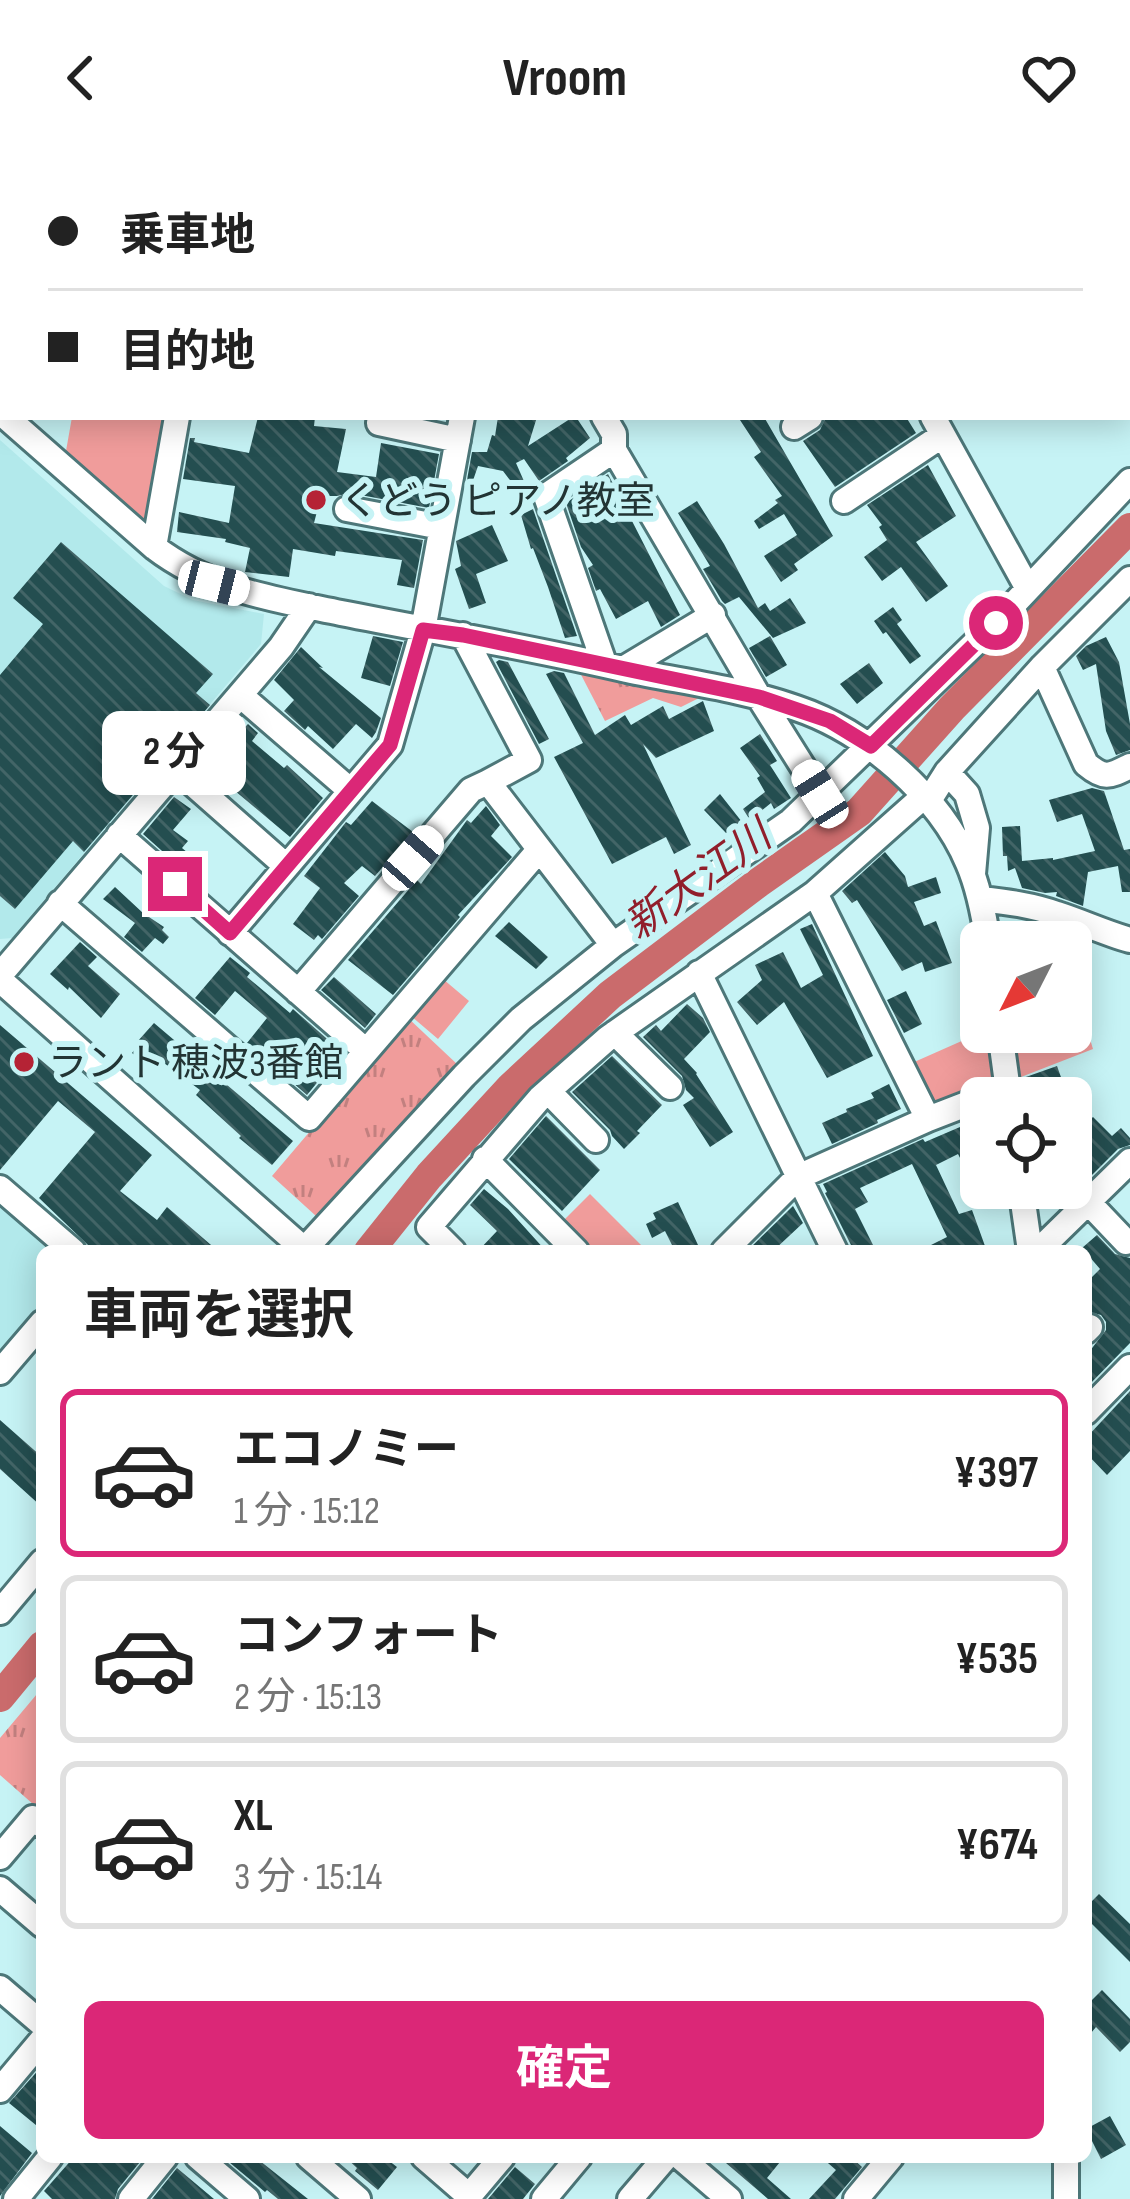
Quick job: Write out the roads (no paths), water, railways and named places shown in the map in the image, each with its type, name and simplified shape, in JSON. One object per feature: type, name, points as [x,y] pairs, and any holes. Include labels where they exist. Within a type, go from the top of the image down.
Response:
[{"type":"street","points":[[10,420],[154,547],[178,566],[214,583],[759,697],[830,721],[876,750],[922,796],[951,832],[977,887],[1130,940]]},
{"type":"street","points":[[154,547],[176,420]]},
{"type":"street","points":[[606,420],[614,434],[614,450],[820,794]]},
{"type":"street","points":[[230,933],[390,745],[423,630],[460,428],[379,423]]},
{"type":"street","points":[[844,501],[938,426],[1027,587]]},
{"type":"street","points":[[614,450],[546,496],[614,666]]},
{"type":"street","points":[[309,1245],[521,1019],[613,945],[791,821],[876,750],[1130,481]]},
{"type":"street","points":[[347,509],[441,526]]},
{"type":"street","points":[[447,1245],[429,1227],[548,1091],[615,1033],[815,892],[947,772],[1130,579]]},
{"type":"street","points":[[298,1245],[0,978],[281,647],[309,606]]},
{"type":"street","points":[[614,666],[713,616]]},
{"type":"street","points":[[298,992],[471,790],[529,760],[463,635]]},
{"type":"street","points":[[1042,667],[1086,764],[1097,774],[1111,776],[1130,766]]},
{"type":"street","points":[[239,695],[351,791]]},
{"type":"street","points":[[176,769],[286,866]]},
{"type":"street","points":[[947,772],[967,794],[977,828],[977,887],[984,921]]},
{"type":"street","points":[[488,782],[613,945]]},
{"type":"street","points":[[119,835],[366,1051]]},
{"type":"street","points":[[60,903],[309,1118],[539,850]]},
{"type":"street","points":[[815,892],[928,1118]]},
{"type":"street","points":[[699,973],[832,1245]]},
{"type":"street","points":[[615,1033],[670,1087]]},
{"type":"street","points":[[548,1091],[596,1140]]},
{"type":"street","points":[[730,1245],[798,1177],[960,1108]]},
{"type":"street","points":[[485,1159],[570,1245]]},
{"type":"street","points":[[1092,1198],[1128,1167]]},
{"type":"street","points":[[0,1188],[67,1245]]},
{"type":"street","points":[[1092,1206],[1126,1242]]},
{"type":"street","points":[[1025,1209],[1033,1245]]},
{"type":"street","points":[[1041,1245],[1080,1209]]},
{"type":"street","points":[[0,1372],[36,1330]]},
{"type":"street","points":[[1092,1406],[1130,1367]]},
{"type":"street","points":[[0,1612],[36,1569]]},
{"type":"street","points":[[0,1857],[33,1818],[36,1820]]},
{"type":"street","points":[[0,1888],[36,1920]]},
{"type":"street","points":[[0,1988],[36,2019]]},
{"type":"street","points":[[0,2090],[36,2047]]},
{"type":"street","points":[[16,2199],[45,2163]]},
{"type":"street","points":[[130,2199],[160,2163]]},
{"type":"street","points":[[205,2163],[243,2198]]},
{"type":"street","points":[[317,2163],[358,2199]]},
{"type":"street","points":[[431,2163],[469,2196],[497,2163]]},
{"type":"street","points":[[544,2199],[574,2163]]},
{"type":"street","points":[[630,2199],[661,2163]]},
{"type":"street","points":[[687,2163],[729,2199]]},
{"type":"street","points":[[856,2199],[886,2163]]},
{"type":"street","points":[[1066,2163],[1066,2199]]},
{"type":"waterway","name":"新大江川","points":[[374,1245],[511,1087],[610,995],[859,812],[952,708],[1130,528]]},
{"type":"waterway","name":"新大江川","points":[[0,1697],[36,1653]]},
{"type":"place","name":"くどう ピアノ教室","points":[[316,500]]},
{"type":"place","name":"ラント 穂波3番館","points":[[24,1062]]}]
